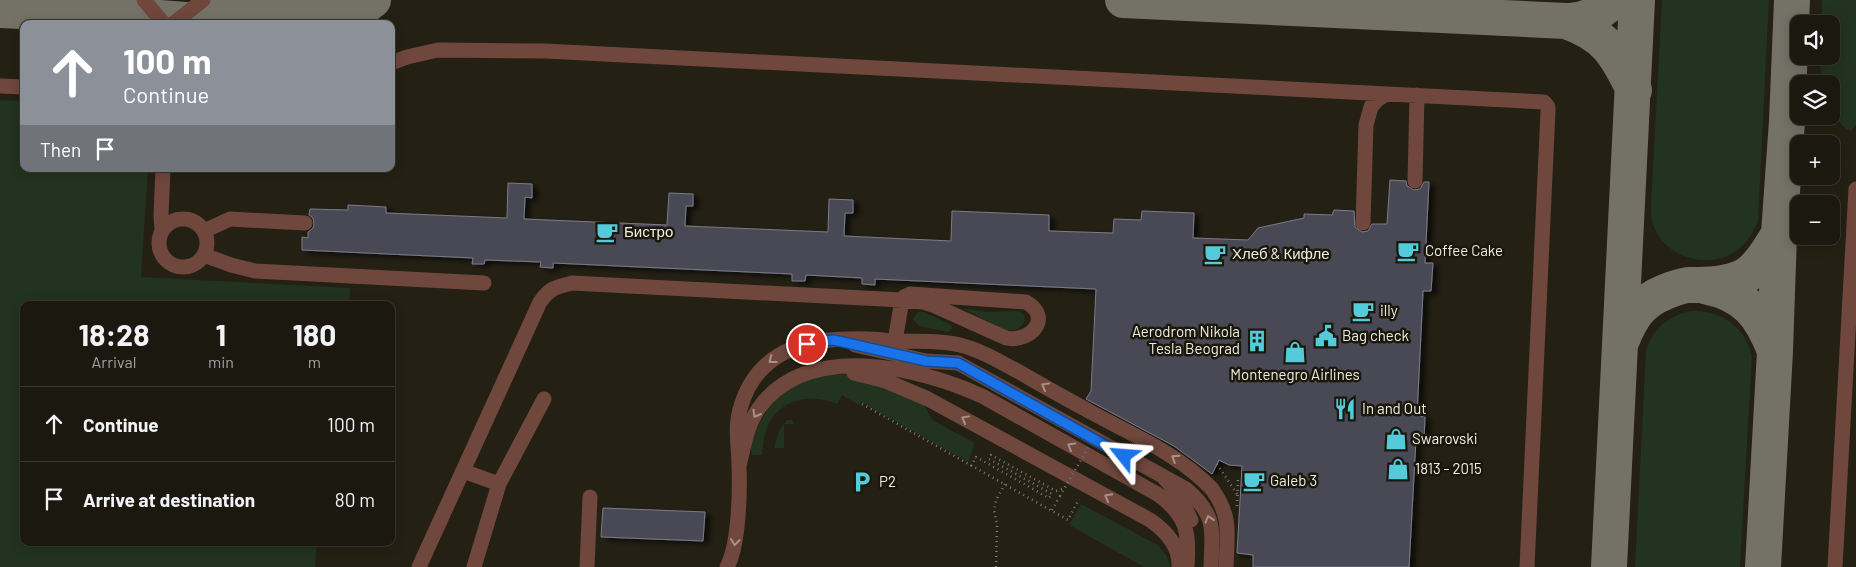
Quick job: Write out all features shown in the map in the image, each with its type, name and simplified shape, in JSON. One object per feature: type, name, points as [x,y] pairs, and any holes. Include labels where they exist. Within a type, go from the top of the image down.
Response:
[{"type":"street","points":[[144,0],[161,20]]},
{"type":"street","points":[[178,20],[204,0]]},
{"type":"street","points":[[395,62],[438,50],[545,51],[1384,95],[1540,100],[1548,107],[1527,567]]},
{"type":"street","points":[[0,86],[20,87]]},
{"type":"street","points":[[1363,223],[1366,126],[1371,107],[1384,95]]},
{"type":"street","points":[[1414,181],[1417,95]]},
{"type":"street","points":[[162,231],[171,222],[184,218],[197,223],[204,231],[208,241],[200,261],[187,267],[173,265],[162,256],[159,243],[162,231],[163,172]]},
{"type":"street","points":[[1835,567],[1856,189]]},
{"type":"street","points":[[204,231],[230,219],[305,223]]},
{"type":"street","points":[[204,255],[255,271],[484,283]]},
{"type":"street","points":[[419,567],[540,302],[548,291],[558,286],[572,283],[902,300],[923,302],[1014,340],[1031,334],[1036,328],[1038,316],[1032,305],[1026,302],[910,294],[902,300],[894,347]]},
{"type":"street","points":[[728,567],[734,548],[739,466],[737,426],[740,407],[754,379],[769,361],[781,353],[821,341],[868,338],[926,361],[958,363],[1186,489],[1206,509],[1211,524],[1211,567]]},
{"type":"street","points":[[894,347],[957,351],[1002,363],[1172,456],[1197,474],[1212,489],[1221,502],[1227,521],[1226,567]]},
{"type":"street","points":[[739,466],[749,426],[763,404],[779,388],[796,378],[823,369],[849,366],[872,367],[921,375],[959,378],[1000,390],[1044,408],[1141,460],[1166,480],[1178,493],[1194,528],[1196,544],[1195,567]]},
{"type":"street","points":[[823,369],[886,381],[928,399],[1150,520],[1160,526],[1176,549],[1179,567]]},
{"type":"street","points":[[921,375],[962,387],[982,396],[1159,495],[1172,505],[1186,528],[1188,541],[1187,567]]},
{"type":"street","points":[[474,567],[499,484],[544,399]]},
{"type":"street","points":[[463,472],[499,484]]},
{"type":"street","points":[[587,567],[590,496]]},
{"type":"path","points":[[862,404],[1068,520],[1080,499]]},
{"type":"path","points":[[1052,510],[1088,447]]},
{"type":"path","points":[[971,466],[976,458],[1049,498],[1052,494],[989,459],[991,455],[1056,491]]},
{"type":"path","points":[[1217,464],[1237,494]]},
{"type":"path","points":[[996,567],[997,525],[994,510],[996,500],[1005,484]]},
{"type":"green space","points":[[1662,0],[1769,0],[1758,221],[1751,235],[1741,247],[1718,259],[1693,259],[1681,255],[1661,239],[1652,222],[1651,204]]},
{"type":"green space","points":[[1822,0],[1856,0],[1856,125],[1851,131],[1840,123],[1840,75],[1821,75],[1820,65],[1840,65],[1840,15],[1821,15]]},
{"type":"green space","points":[[0,100],[20,101],[20,172],[148,172],[141,277],[350,288],[349,301],[20,301],[20,546],[317,546],[315,567],[0,567]]},
{"type":"green space","points":[[962,308],[986,312],[1019,311],[1024,315],[1025,319],[1023,325],[1017,329],[1006,330]]},
{"type":"green space","points":[[1691,311],[1712,313],[1730,322],[1743,336],[1752,356],[1740,567],[1635,567],[1646,350],[1653,335],[1663,324],[1675,316]]},
{"type":"green space","points":[[918,312],[924,312],[948,323],[952,329],[948,332],[919,326],[913,319]]},
{"type":"green space","points":[[840,374],[856,377],[923,403],[932,420],[973,442],[974,446],[968,462],[861,402],[859,405],[842,395],[837,404],[826,400],[805,399],[785,406],[771,420],[765,434],[762,455],[752,455],[751,445],[757,429],[771,405],[780,396],[801,383]]},
{"type":"green space","points":[[787,420],[792,420],[794,424],[784,424]]},
{"type":"green space","points":[[784,424],[784,448],[774,448],[779,431]]},
{"type":"green space","points":[[1081,504],[1158,545],[1167,556],[1170,567],[1144,567],[1069,525]]},
{"type":"building","name":"Aerodrom Nikola Tesla Beograd","points":[[1390,180],[1406,181],[1407,186],[1414,190],[1420,189],[1424,182],[1429,182],[1425,263],[1433,263],[1431,291],[1423,291],[1417,416],[1425,417],[1424,439],[1416,439],[1409,567],[1253,567],[1253,555],[1237,553],[1242,466],[1229,465],[1219,460],[1212,474],[1174,446],[1086,399],[1091,391],[1096,289],[875,279],[875,285],[862,284],[862,278],[806,275],[805,281],[792,281],[792,274],[553,263],[553,268],[540,267],[541,262],[485,260],[484,264],[472,264],[473,258],[302,250],[302,237],[308,238],[308,232],[313,228],[314,224],[313,218],[309,215],[310,209],[348,210],[348,205],[386,207],[386,213],[507,218],[508,183],[532,184],[532,198],[525,197],[524,219],[667,225],[669,193],[693,194],[693,206],[686,206],[685,226],[828,232],[829,199],[853,200],[853,213],[845,213],[844,236],[951,241],[952,211],[1049,215],[1049,231],[1113,233],[1114,219],[1141,220],[1142,211],[1194,213],[1193,238],[1248,240],[1258,228],[1304,218],[1304,214],[1332,215],[1334,210],[1354,211],[1355,227],[1362,232],[1368,231],[1372,224],[1387,224]]},
{"type":"building","points":[[603,508],[705,512],[703,541],[601,537]]},
{"type":"taxiway","points":[[218,0],[228,4],[262,10],[321,14],[351,11],[373,0]]},
{"type":"taxiway","points":[[1123,0],[1566,21],[1591,32],[1608,47],[1634,90]]},
{"type":"taxiway","points":[[1566,21],[1586,18],[1614,0]]},
{"type":"taxiway","points":[[1609,567],[1637,0]]},
{"type":"taxiway","points":[[1763,567],[1792,0]]},
{"type":"taxiway","points":[[0,10],[185,20]]},
{"type":"taxiway","points":[[1621,342],[1637,311],[1656,296],[1682,286],[1724,283],[1745,276],[1760,262],[1779,234]]},
{"type":"taxiway","points":[[1705,286],[1731,294],[1750,308],[1764,326],[1775,351]]},
{"type":"place","name":"Бистро","points":[[607,232]]},
{"type":"place","name":"Coffee Cake","points":[[1408,251]]},
{"type":"place","name":"Хлеб & Кифле","points":[[1215,254]]},
{"type":"place","name":"illy","points":[[1363,311]]},
{"type":"place","name":"Bag check","points":[[1326,336]]},
{"type":"place","name":"Aerodrom Nikola Tesla Beograd","points":[[1257,341]]},
{"type":"place","name":"Montenegro Airlines","points":[[1295,352]]},
{"type":"place","name":"In and Out","points":[[1345,409]]},
{"type":"place","name":"Swarovski","points":[[1396,439]]},
{"type":"place","name":"1813 - 2015","points":[[1398,469]]},
{"type":"place","name":"Galeb 3","points":[[1254,481]]},
{"type":"place","name":"P2","points":[[862,482]]},
{"type":"route","points":[[807,344],[834,340],[926,361],[958,363],[1124,456]]}]
